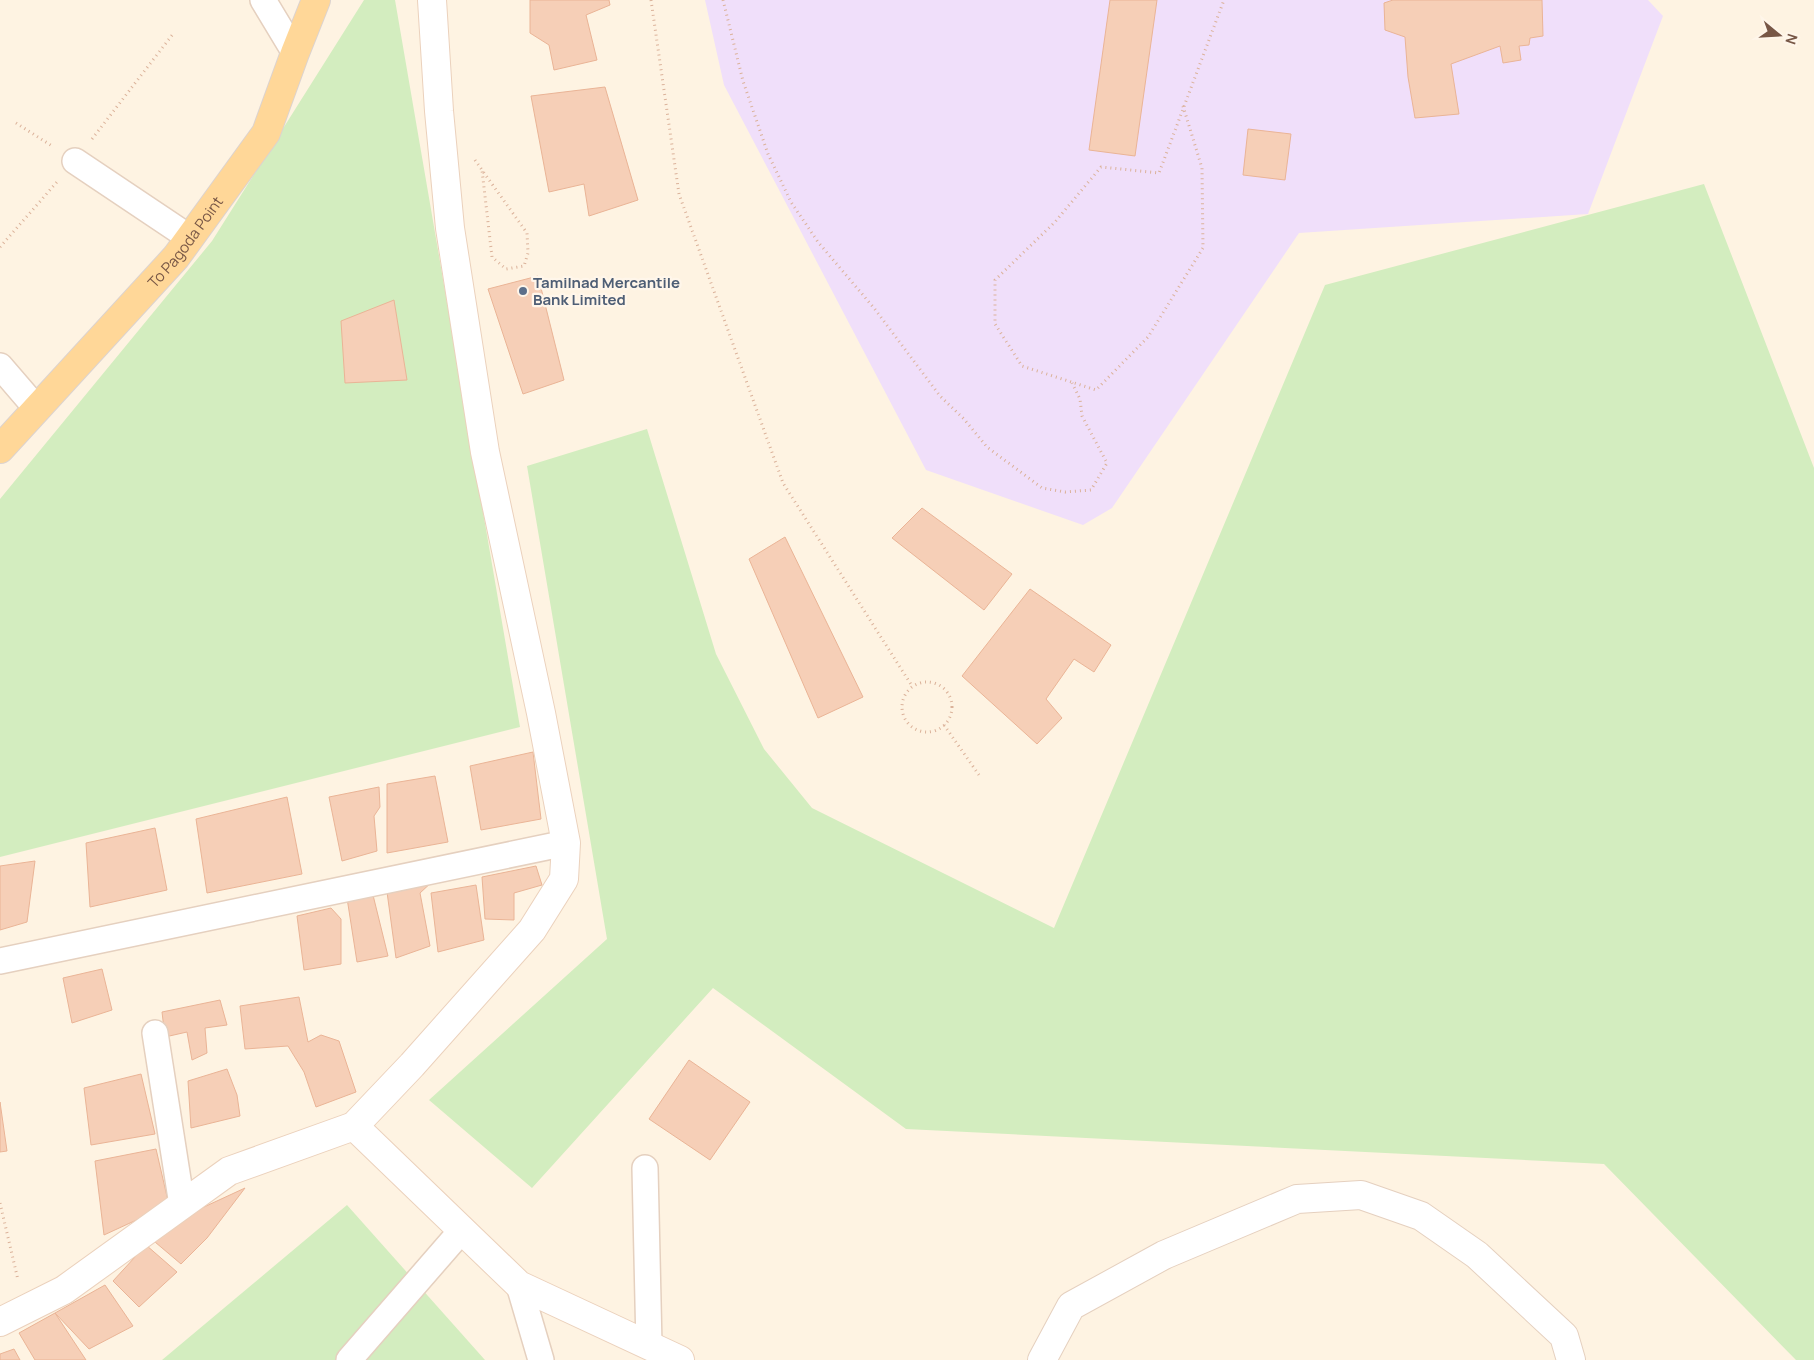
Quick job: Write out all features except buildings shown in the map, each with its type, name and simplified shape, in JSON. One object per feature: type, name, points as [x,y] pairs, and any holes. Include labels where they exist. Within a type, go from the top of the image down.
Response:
[{"type":"main road","name":"To Pagoda Point","points":[[0,449],[176,257],[266,134],[294,53],[316,0]]},
{"type":"main road","points":[[0,1322],[64,1290],[229,1171],[354,1126],[412,1065],[532,930],[564,879],[566,843],[484,442],[450,228],[439,111],[432,0]]},
{"type":"main road","points":[[354,1126],[519,1285],[680,1360]]},
{"type":"main road","points":[[1042,1360],[1071,1306],[1164,1255],[1297,1199],[1362,1195],[1421,1216],[1477,1255],[1564,1336],[1571,1360]]},
{"type":"street","points":[[263,0],[294,53]]},
{"type":"street","points":[[75,161],[190,238]]},
{"type":"street","points":[[0,366],[37,409]]},
{"type":"street","points":[[0,961],[566,843]]},
{"type":"street","points":[[155,1033],[182,1205]]},
{"type":"street","points":[[645,1168],[649,1346]]},
{"type":"street","points":[[349,1360],[462,1230]]},
{"type":"street","points":[[519,1285],[541,1360]]},
{"type":"path","points":[[650,0],[679,194],[784,482],[912,686]]},
{"type":"path","points":[[723,0],[743,81],[768,154],[791,202],[818,242],[874,308],[940,396],[964,419],[987,447],[1042,488],[1065,492],[1091,490],[1108,463],[1082,416],[1080,399],[1072,383]]},
{"type":"path","points":[[1182,106],[1202,168],[1203,248],[1148,336],[1096,390],[1022,366],[995,324],[995,280],[1055,222],[1101,167],[1159,173],[1182,106],[1224,0]]},
{"type":"path","points":[[0,247],[75,161],[173,34]]},
{"type":"path","points":[[16,123],[75,161]]},
{"type":"path","points":[[471,155],[482,170],[527,233],[528,253],[524,266],[506,269],[492,257],[482,170]]},
{"type":"path","points":[[932,682],[938,684],[948,694],[952,707],[948,720],[938,730],[925,732],[912,727],[907,722],[901,710],[901,703],[912,686],[932,682]]},
{"type":"path","points":[[944,725],[979,775]]},
{"type":"path","points":[[0,1203],[24,1310]]},
{"type":"shaded area","points":[[705,0],[1648,0],[1663,16],[1588,214],[1299,233],[1112,508],[1083,525],[926,470],[724,85]]},
{"type":"green space","points":[[364,0],[395,0],[520,727],[0,857],[0,499],[212,241]]},
{"type":"green space","points":[[1704,184],[1814,468],[1814,1360],[1796,1360],[1604,1164],[906,1129],[713,988],[532,1188],[429,1100],[607,939],[527,466],[647,429],[716,654],[764,749],[812,808],[1054,928],[1325,285]]},
{"type":"green space","points":[[347,1205],[485,1360],[162,1360]]},
{"type":"place","name":"Tamilnad Mercantile Bank Limited","points":[[523,291]]}]
